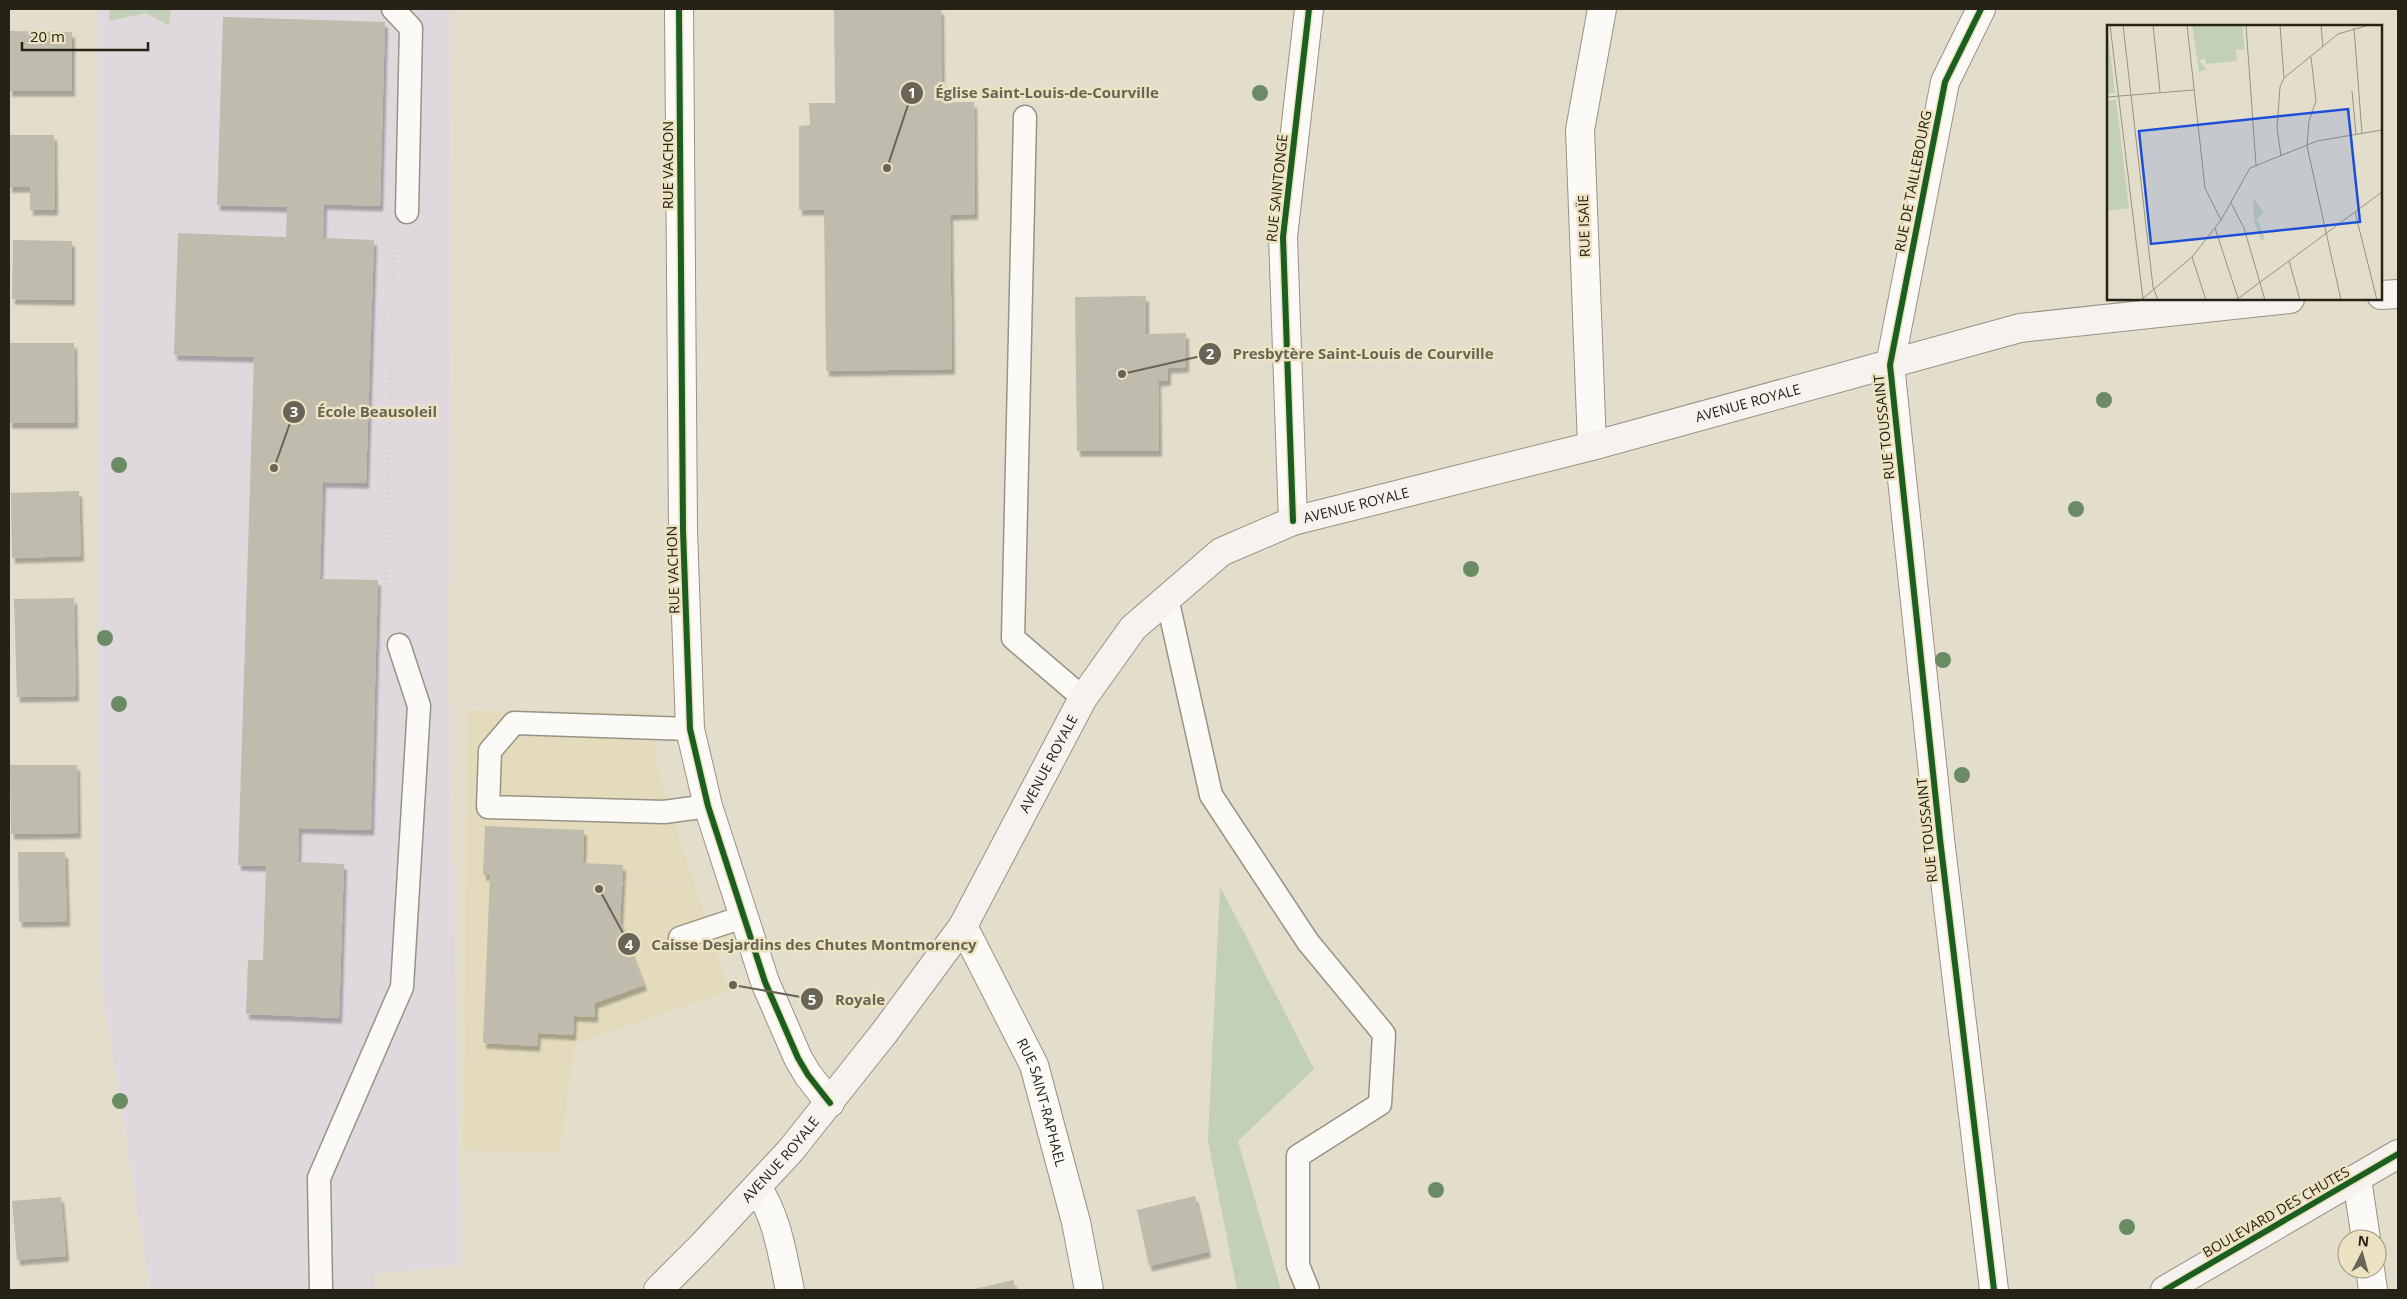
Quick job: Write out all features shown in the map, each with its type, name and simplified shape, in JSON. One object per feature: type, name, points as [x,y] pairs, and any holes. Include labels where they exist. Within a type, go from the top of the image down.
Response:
[{"type":"main road","points":[[2382,294],[2398,294]]},
{"type":"main road","name":"AVENUE ROYALE","points":[[658,1290],[757,1188],[830,1103],[963,926],[1083,698],[1133,628],[1221,552],[1293,521],[1592,446],[2020,328],[2281,300]]},
{"type":"main road","name":"BOULEVARD DES CHUTES","points":[[2165,1290],[2398,1154]]},
{"type":"street","name":"RUE VACHON","points":[[679,9],[683,530],[690,728],[708,806],[765,982],[798,1058],[808,1075],[830,1103]]},
{"type":"street","name":"RUE SAINTONGE","points":[[1293,521],[1283,237],[1309,9]]},
{"type":"street","name":"RUE ISAÏE","points":[[1592,446],[1580,130],[1602,9]]},
{"type":"street","name":"RUE DE TAILLEBOURG","points":[[1890,365],[1945,82],[1981,9]]},
{"type":"street","name":"RUE TOUSSAINT","points":[[1890,365],[1940,840],[1994,1290]]},
{"type":"street","name":"RUE SAINT-RAPHAEL","points":[[963,926],[1034,1066],[1076,1222],[1089,1290]]},
{"type":"street","points":[[2357,1178],[2365,1229]]},
{"type":"street","points":[[757,1188],[767,1203],[778,1229],[790,1290]]},
{"type":"lane","points":[[393,9],[411,28],[407,212]]},
{"type":"lane","points":[[1025,117],[1013,638],[1083,698]]},
{"type":"lane","points":[[1167,598],[1212,795],[1308,942],[1384,1034],[1380,1104],[1298,1156],[1298,1265],[1308,1290]]},
{"type":"lane","points":[[321,1290],[319,1178],[402,987],[418,706],[399,645]]},
{"type":"lane","points":[[690,728],[514,723],[490,751],[488,807],[664,812],[708,806]]},
{"type":"lane","points":[[680,938],[743,917]]},
{"type":"path","points":[[399,645],[386,594],[394,237],[407,212]]},
{"type":"path","points":[[622,884],[670,884],[694,876]]},
{"type":"shaded area","points":[[98,9],[450,9],[452,269],[448,667],[462,1265],[374,1274],[375,1290],[150,1290],[99,969]]},
{"type":"shaded area","points":[[467,710],[652,713],[657,761],[664,790],[729,991],[575,1044],[560,1153],[464,1150]]},
{"type":"green space","points":[[109,9],[171,9],[169,26],[146,13],[109,21]]},
{"type":"green space","points":[[1220,886],[1314,1069],[1238,1141],[1281,1290],[1237,1290],[1208,1141]]},
{"type":"building","points":[[834,9],[941,9],[942,102],[974,102],[975,214],[950,215],[952,369],[826,371],[824,210],[799,210],[799,126],[810,125],[809,103],[835,103]]},
{"type":"building","points":[[223,17],[385,22],[380,206],[324,204],[323,238],[374,240],[366,483],[323,482],[320,579],[378,580],[371,830],[299,828],[298,862],[344,864],[339,1018],[246,1014],[248,960],[263,960],[266,866],[238,865],[254,357],[174,355],[178,233],[286,237],[287,207],[217,205]]},
{"type":"building","points":[[9,31],[72,32],[72,91],[9,91]]},
{"type":"building","points":[[9,135],[54,135],[55,210],[30,210],[30,187],[9,187]]},
{"type":"building","points":[[13,240],[72,241],[72,300],[12,299]]},
{"type":"building","points":[[1146,296],[1146,334],[1186,333],[1186,367],[1168,368],[1168,380],[1158,381],[1159,451],[1077,451],[1075,297]]},
{"type":"building","points":[[9,343],[74,343],[75,423],[9,423]]},
{"type":"building","points":[[79,491],[81,556],[12,558],[11,493]]},
{"type":"building","points":[[74,598],[76,696],[17,697],[14,599]]},
{"type":"building","points":[[10,765],[77,765],[78,833],[11,834]]},
{"type":"building","points":[[485,826],[584,830],[583,863],[623,865],[620,922],[644,985],[595,1003],[595,1017],[574,1016],[573,1035],[538,1033],[537,1046],[483,1043],[490,875],[483,875]]},
{"type":"building","points":[[18,852],[65,852],[67,921],[19,922]]},
{"type":"building","points":[[1195,1196],[1208,1252],[1149,1266],[1137,1210]]},
{"type":"building","points":[[61,1197],[66,1256],[17,1260],[12,1201]]},
{"type":"building","points":[[1013,1280],[1016,1290],[974,1290],[974,1289]]},
{"type":"cycle path","points":[[679,9],[683,530],[690,729],[708,806],[765,982],[798,1058],[808,1075],[830,1103]]},
{"type":"cycle path","points":[[1293,521],[1283,237],[1309,9]]},
{"type":"cycle path","points":[[1981,9],[1945,82],[1890,365],[1940,839],[1994,1290]]},
{"type":"cycle path","points":[[2165,1290],[2398,1154]]},
{"type":"place","name":"Église Saint-Louis-de-Courville","points":[[887,168]]},
{"type":"place","name":"Presbytère Saint-Louis de Courville","points":[[1122,374]]},
{"type":"place","name":"École Beausoleil","points":[[274,468]]},
{"type":"place","name":"Caisse Desjardins des Chutes Montmorency","points":[[599,889]]},
{"type":"place","name":"Royale","points":[[733,985]]}]
